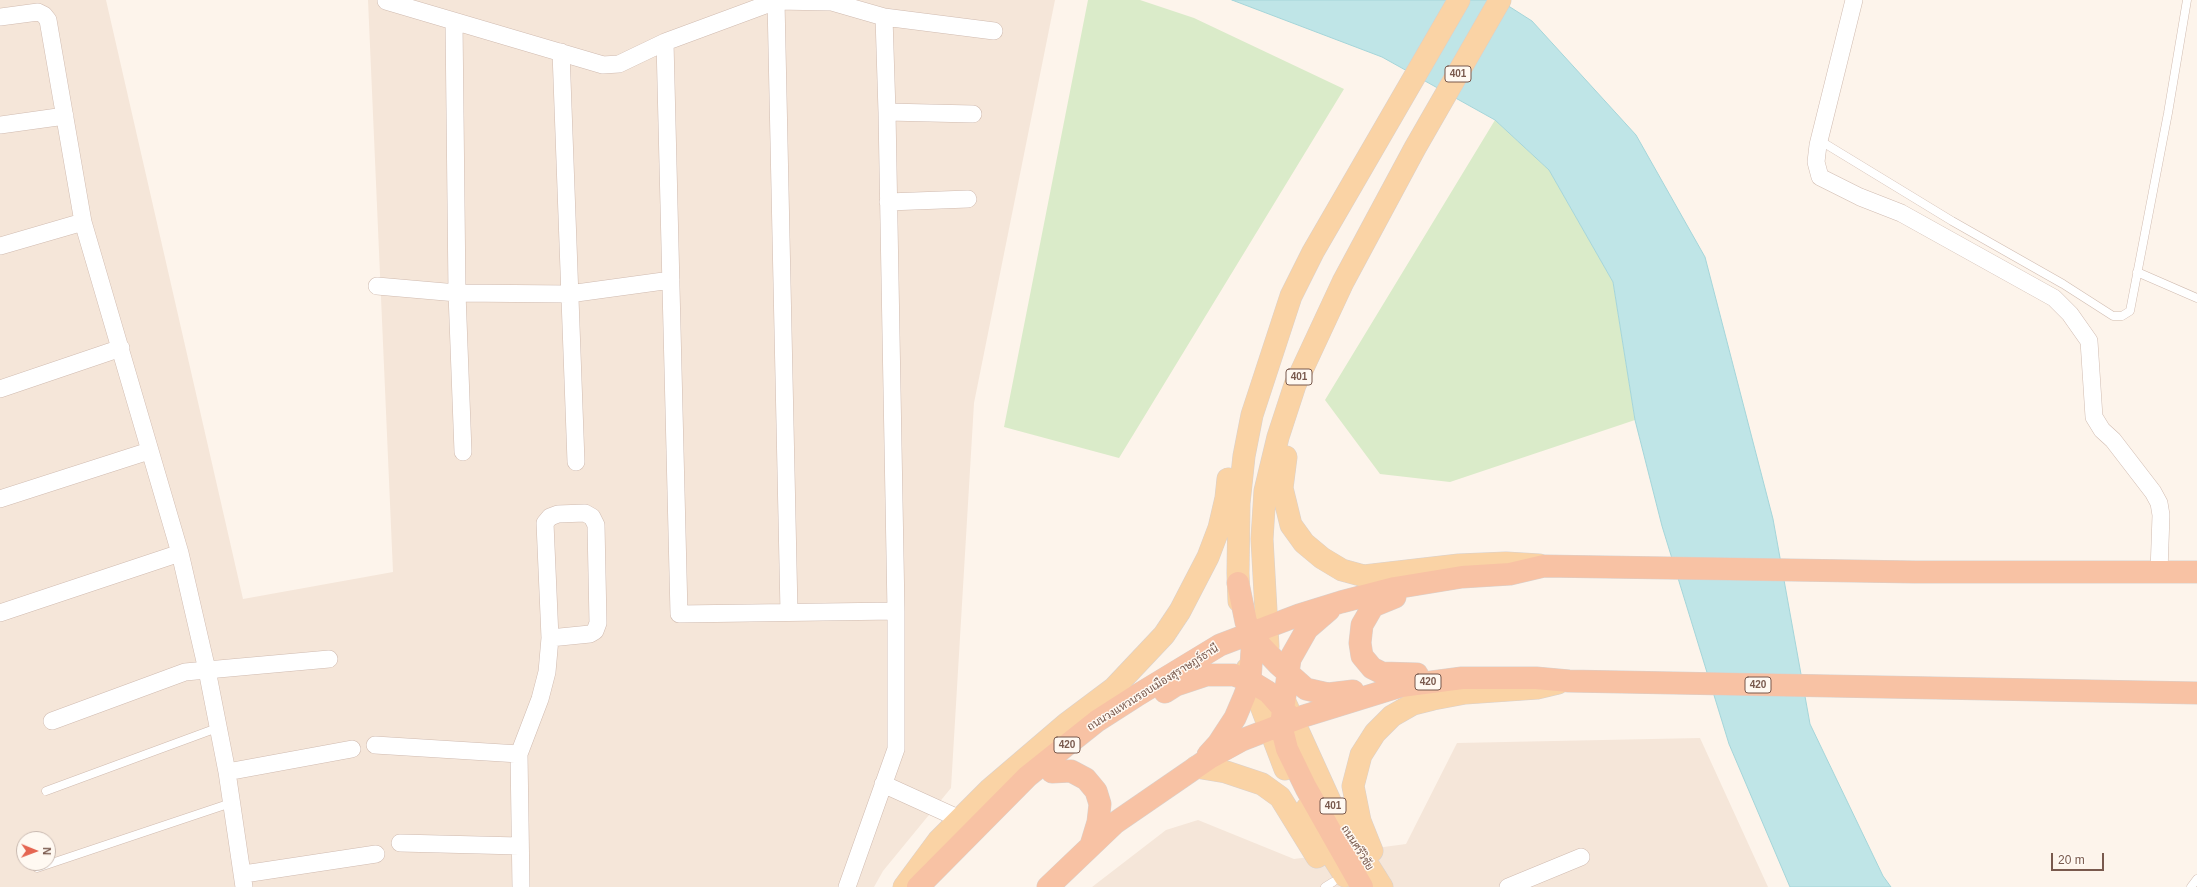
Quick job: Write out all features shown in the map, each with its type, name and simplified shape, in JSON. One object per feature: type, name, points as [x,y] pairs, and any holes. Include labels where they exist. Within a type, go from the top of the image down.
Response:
[{"type":"highway","name":"420","points":[[1254,633],[1341,602],[1395,588],[1474,576],[1510,574],[1544,566],[1915,572],[2197,572]]},
{"type":"highway","points":[[1417,674],[1382,673],[1372,668],[1362,656],[1360,643],[1362,625],[1373,606],[1388,598],[1446,588],[1474,576]]},
{"type":"highway","points":[[1341,602],[1321,615],[1307,628],[1290,659],[1282,716],[1286,749],[1306,788],[1362,887]]},
{"type":"highway","points":[[1196,767],[1218,744],[1235,718],[1250,681],[1254,633]]},
{"type":"highway","name":"ถนนวงแหวนรอบเมืองสุราษฎร์ธานี","points":[[918,887],[1028,776],[1097,721],[1220,646],[1254,633]]},
{"type":"highway","points":[[1268,654],[1306,690],[1328,694],[1352,691],[1393,678],[1474,666],[1522,667],[1541,670],[1569,681]]},
{"type":"highway","points":[[935,887],[1022,797],[1108,724],[1176,685],[1206,675],[1234,675],[1250,681]]},
{"type":"highway","name":"420","points":[[1048,887],[1115,823],[1196,767],[1282,716],[1400,686],[1462,678],[1536,678],[1569,681],[2197,693]]},
{"type":"highway","points":[[1052,772],[1071,771],[1086,778],[1096,791],[1100,804],[1098,822],[1091,845]]},
{"type":"main road","name":"401","points":[[1337,886],[1324,843],[1285,770],[1282,716],[1268,654],[1254,633],[1238,583],[1240,503],[1244,456],[1252,415],[1291,296],[1313,252],[1459,0]]},
{"type":"main road","name":"401","points":[[1254,633],[1265,491],[1278,437],[1295,385],[1320,330],[1353,264],[1415,148],[1500,0]]},
{"type":"main road","points":[[1380,214],[1351,296],[1307,379],[1296,413],[1287,445],[1282,488],[1291,525],[1304,543],[1322,558],[1342,570],[1364,576],[1459,565],[1506,563],[1544,566]]},
{"type":"main road","points":[[904,887],[938,841],[960,818],[996,784],[1066,724],[1114,688],[1150,651],[1180,611],[1208,557],[1219,528],[1226,498],[1231,450],[1239,419],[1270,339],[1291,296]]},
{"type":"main road","name":"401","points":[[1250,681],[1282,716]]},
{"type":"main road","points":[[1394,887],[1370,848],[1360,821],[1353,786],[1361,755],[1375,733],[1392,716],[1413,704],[1465,693],[1537,688],[1569,681]]},
{"type":"main road","name":"ถนนศรีวิชัย","points":[[1282,716],[1335,812],[1382,887]]},
{"type":"main road","points":[[1196,767],[1226,772],[1262,784],[1280,797],[1337,886]]},
{"type":"street","points":[[1854,0],[1819,140],[1816,162],[1820,177],[1860,197],[1908,217],[2054,298],[2070,314],[2089,341],[2094,417],[2102,430],[2113,440],[2153,492],[2159,503],[2161,515],[2159,572]]},
{"type":"street","points":[[386,1],[603,65],[618,64],[665,42],[776,1],[832,2],[884,17],[994,31]]},
{"type":"street","points":[[776,1],[789,612]]},
{"type":"street","points":[[0,17],[38,12],[44,15],[48,20],[83,222],[180,554],[207,670],[217,728],[227,772],[244,881],[376,854]]},
{"type":"street","points":[[847,887],[896,749],[896,610],[884,17]]},
{"type":"street","points":[[454,22],[457,293],[463,452]]},
{"type":"street","points":[[665,42],[679,614],[896,610]]},
{"type":"street","points":[[561,52],[576,462]]},
{"type":"street","points":[[887,112],[973,114]]},
{"type":"street","points":[[0,125],[65,116]]},
{"type":"street","points":[[888,202],[968,199]]},
{"type":"street","points":[[0,246],[83,222]]},
{"type":"street","points":[[377,286],[457,293],[569,294],[671,280]]},
{"type":"street","points":[[0,389],[121,348]]},
{"type":"street","points":[[0,499],[149,451]]},
{"type":"street","points":[[521,887],[519,846],[519,754],[540,699],[547,672],[550,638],[545,523],[550,516],[558,514],[585,513],[592,517],[596,525],[598,624],[595,631],[590,634],[550,638]]},
{"type":"street","points":[[0,613],[180,554]]},
{"type":"street","points":[[52,721],[185,672],[329,659]]},
{"type":"street","points":[[375,745],[519,754]]},
{"type":"street","points":[[227,772],[352,749]]},
{"type":"street","points":[[883,784],[960,818]]},
{"type":"street","points":[[400,843],[519,846]]},
{"type":"street","points":[[1508,887],[1581,857]]},
{"type":"lane","points":[[1819,140],[1952,221],[2063,284],[2113,316],[2122,316],[2130,311],[2168,113],[2187,0]]},
{"type":"lane","points":[[2137,272],[2197,298]]},
{"type":"lane","points":[[46,791],[217,728]]},
{"type":"lane","points":[[56,862],[231,803]]},
{"type":"lane","points":[[2191,887],[2197,879]]},
{"type":"shaded area","points":[[0,0],[106,0],[243,599],[393,572],[368,0],[1055,0],[974,403],[951,788],[883,871],[874,887],[0,887]]},
{"type":"shaded area","points":[[1700,738],[1768,887],[1092,887],[1166,830],[1198,820],[1294,859],[1406,844],[1457,743]]},
{"type":"green space","points":[[1088,0],[1140,0],[1194,18],[1344,89],[1119,458],[1004,427]]},
{"type":"green space","points":[[1495,120],[1549,170],[1613,282],[1635,420],[1450,482],[1380,474],[1325,400]]},
{"type":"water","points":[[1232,0],[1499,0],[1532,21],[1636,135],[1705,257],[1773,519],[1810,724],[1883,876],[1891,887],[1790,887],[1729,744],[1662,526],[1635,420],[1613,282],[1549,170],[1495,120],[1382,57]]}]
